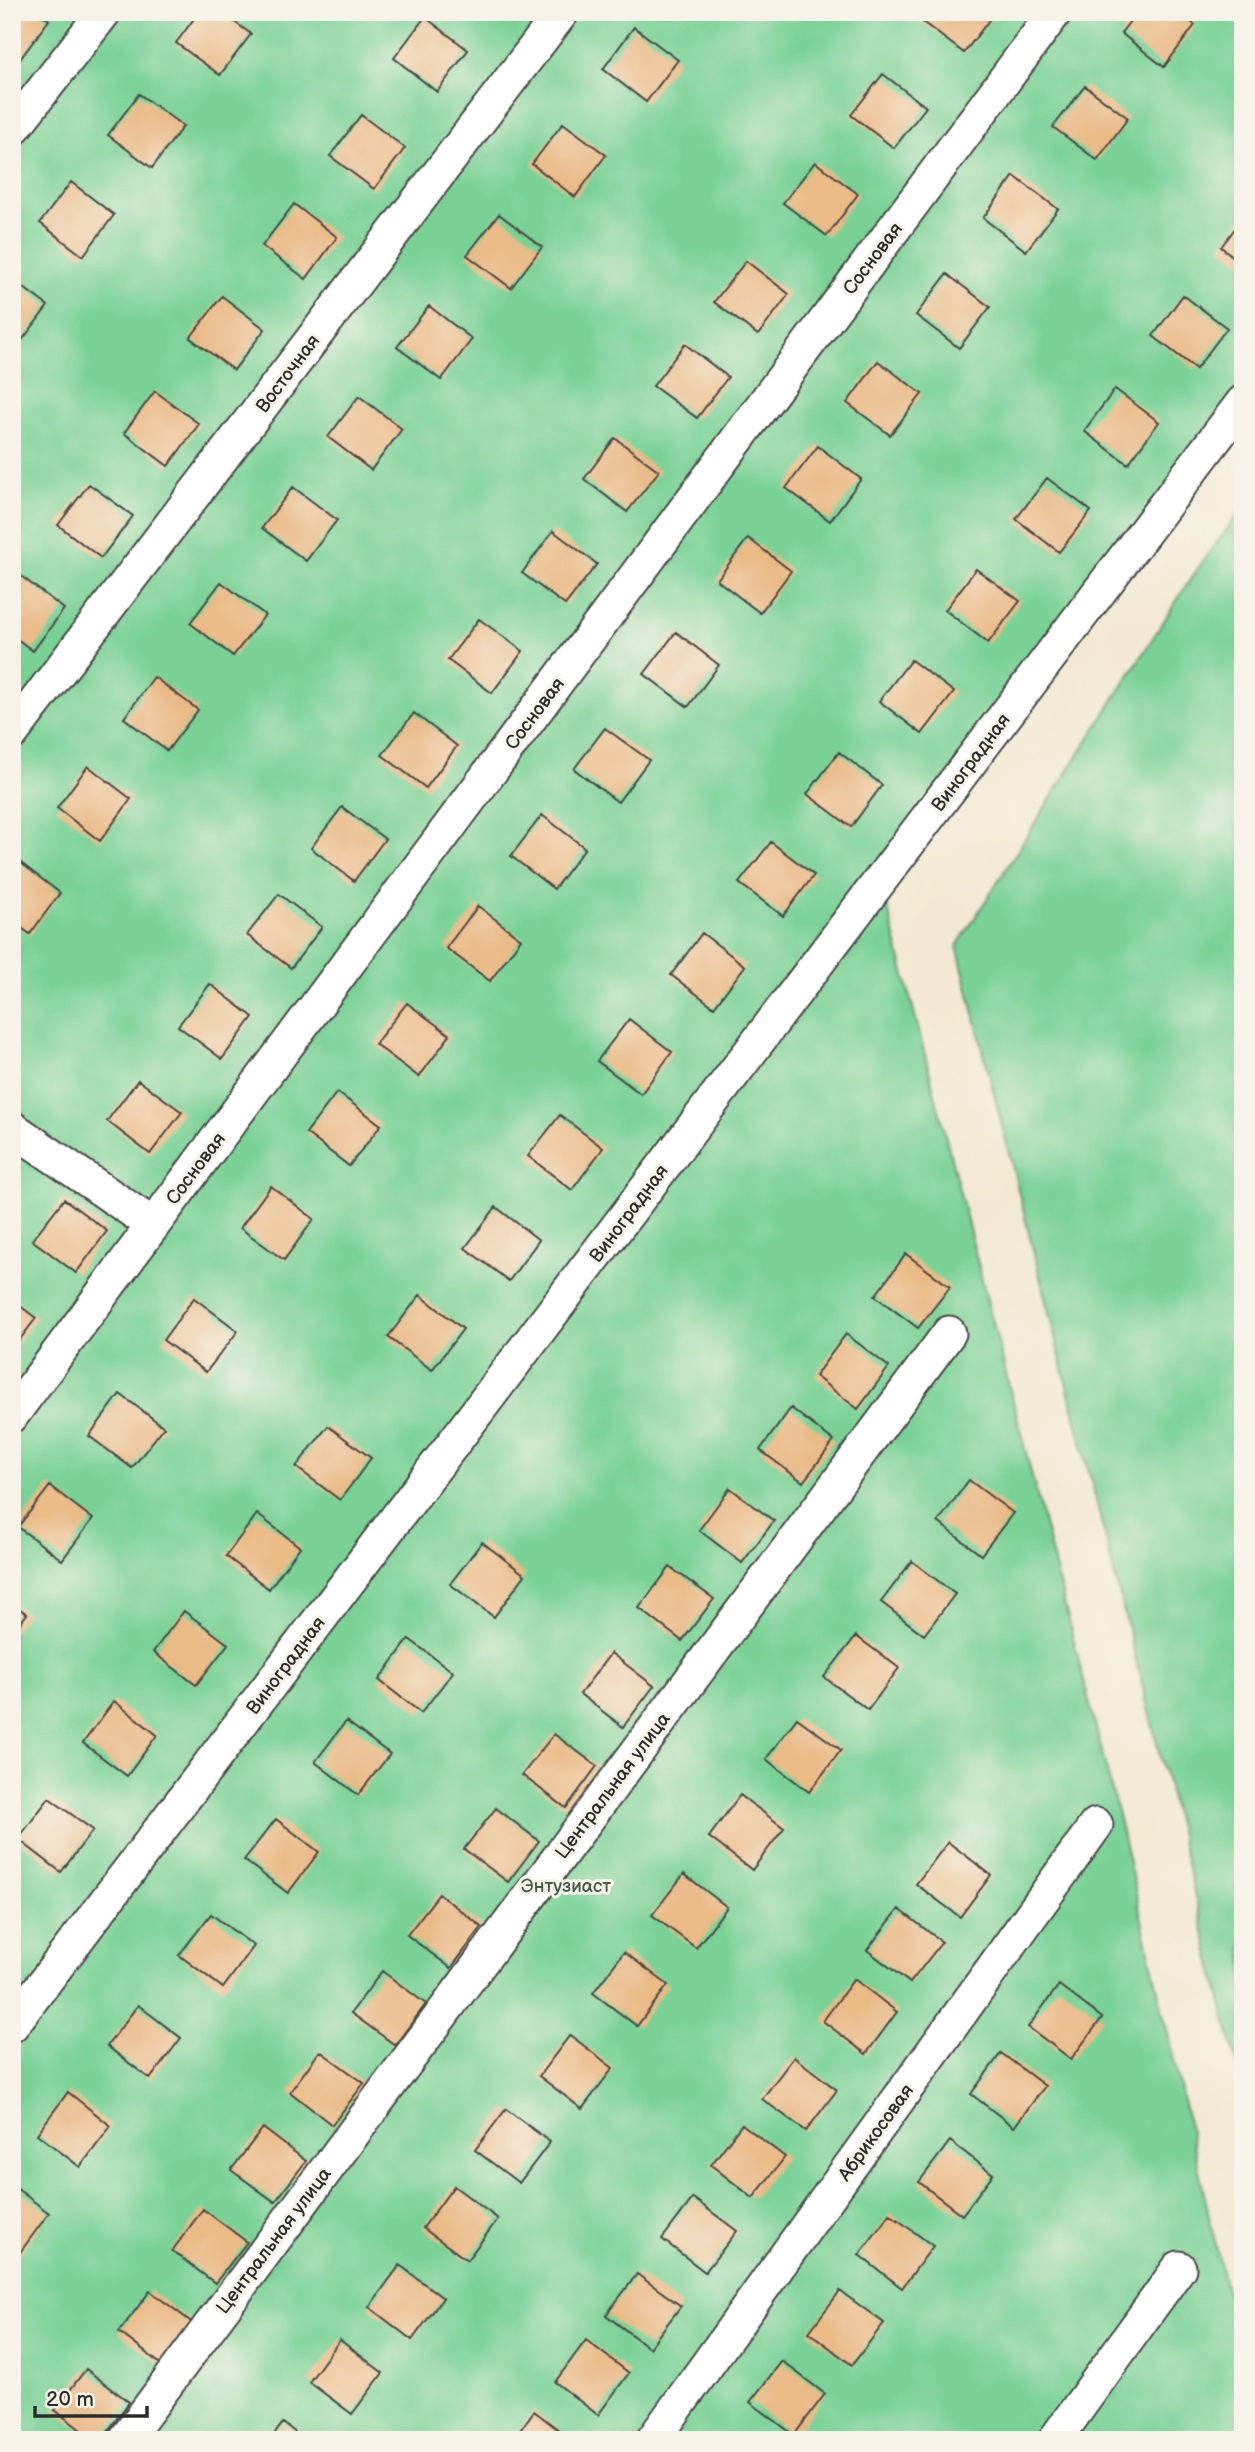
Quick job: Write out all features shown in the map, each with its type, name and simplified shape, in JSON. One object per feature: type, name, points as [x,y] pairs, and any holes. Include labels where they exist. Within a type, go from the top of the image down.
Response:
[{"type":"street","points":[[12,130],[104,12]]},
{"type":"street","name":"Восточная","points":[[12,733],[562,12]]},
{"type":"street","name":"Сосновая","points":[[12,1415],[1055,12]]},
{"type":"street","name":"Виноградная","points":[[12,2025],[1243,402]]},
{"type":"street","points":[[12,1128],[153,1225]]},
{"type":"street","name":"Центральная улица","points":[[125,2440],[949,1333]]},
{"type":"street","name":"Абрикосовая","points":[[653,2440],[1096,1825]]},
{"type":"street","points":[[1055,2440],[1179,2268]]},
{"type":"green space","name":"Энтузиаст","points":[[12,12],[1243,12],[1243,391],[879,874],[1119,1819],[1243,2364],[1243,2440],[12,2440]]},
{"type":"green space","points":[[1243,508],[1243,2087],[957,946],[1193,575]]},
{"type":"building","points":[[12,12],[39,12],[49,20],[18,62],[12,57]]},
{"type":"building","points":[[199,12],[221,12],[251,34],[220,75],[176,43]]},
{"type":"building","points":[[926,12],[995,12],[964,53],[920,20]]},
{"type":"building","points":[[1137,12],[1178,12],[1195,25],[1164,67],[1121,33]]},
{"type":"building","points":[[425,17],[468,50],[437,92],[394,58]]},
{"type":"building","points":[[634,27],[678,60],[646,102],[603,69]]},
{"type":"building","points":[[883,74],[926,107],[894,148],[851,115]]},
{"type":"building","points":[[1085,86],[1128,118],[1097,160],[1053,127]]},
{"type":"building","points":[[139,94],[183,126],[152,168],[108,135]]},
{"type":"building","points":[[361,115],[405,148],[374,189],[330,156]]},
{"type":"building","points":[[563,123],[606,155],[575,197],[532,164]]},
{"type":"building","points":[[815,162],[858,194],[827,236],[783,203]]},
{"type":"building","points":[[1014,176],[1058,209],[1026,251],[983,218]]},
{"type":"building","points":[[71,182],[114,215],[83,256],[40,223]]},
{"type":"building","points":[[294,204],[337,237],[306,279],[262,246]]},
{"type":"building","points":[[499,214],[542,247],[511,288],[467,255]]},
{"type":"building","points":[[1243,218],[1243,264],[1221,247]]},
{"type":"building","points":[[746,261],[789,294],[758,335],[714,302]]},
{"type":"building","points":[[947,274],[990,307],[959,348],[916,315]]},
{"type":"building","points":[[12,279],[48,306],[17,347],[12,344]]},
{"type":"building","points":[[1183,295],[1227,328],[1196,369],[1153,336]]},
{"type":"building","points":[[222,296],[265,329],[234,370],[190,338]]},
{"type":"building","points":[[429,306],[472,339],[441,380],[397,347]]},
{"type":"building","points":[[685,344],[728,377],[697,418],[653,386]]},
{"type":"building","points":[[878,361],[922,394],[890,435],[847,403]]},
{"type":"building","points":[[1115,389],[1159,422],[1128,464],[1084,431]]},
{"type":"building","points":[[155,391],[199,424],[168,466],[124,433]]},
{"type":"building","points":[[359,396],[402,429],[371,470],[328,437]]},
{"type":"building","points":[[615,438],[659,471],[627,512],[584,479]]},
{"type":"building","points":[[818,446],[861,479],[830,521],[786,488]]},
{"type":"building","points":[[1047,478],[1091,511],[1059,552],[1016,519]]},
{"type":"building","points":[[89,484],[133,516],[101,558],[58,525]]},
{"type":"building","points":[[293,487],[337,520],[306,561],[262,528]]},
{"type":"building","points":[[553,531],[597,564],[565,605],[522,573]]},
{"type":"building","points":[[748,538],[791,571],[760,613],[717,580]]},
{"type":"building","points":[[976,569],[1020,601],[988,643],[945,610]]},
{"type":"building","points":[[21,576],[64,609],[33,651],[12,635],[12,588]]},
{"type":"building","points":[[221,582],[265,615],[233,656],[190,623]]},
{"type":"building","points":[[479,619],[523,651],[492,693],[448,660]]},
{"type":"building","points":[[676,632],[719,665],[688,707],[644,674]]},
{"type":"building","points":[[911,660],[954,692],[922,734],[879,701]]},
{"type":"building","points":[[154,677],[198,710],[167,751],[124,718]]},
{"type":"building","points":[[414,713],[457,746],[426,788],[382,755]]},
{"type":"building","points":[[605,728],[649,760],[618,802],[574,769]]},
{"type":"building","points":[[839,752],[882,785],[851,827],[807,794]]},
{"type":"building","points":[[88,766],[131,799],[100,841],[57,808]]},
{"type":"building","points":[[342,807],[385,839],[354,881],[311,848]]},
{"type":"building","points":[[542,815],[585,848],[554,889],[511,856]]},
{"type":"building","points":[[771,842],[814,875],[783,916],[739,883]]},
{"type":"building","points":[[17,860],[60,893],[30,934],[12,921],[12,866]]},
{"type":"building","points":[[279,894],[322,927],[291,968],[247,935]]},
{"type":"building","points":[[478,906],[521,939],[490,981],[446,948]]},
{"type":"building","points":[[702,933],[745,966],[714,1007],[671,975]]},
{"type":"building","points":[[210,984],[253,1017],[222,1059],[178,1026]]},
{"type":"building","points":[[407,1003],[450,1035],[419,1077],[375,1044]]},
{"type":"building","points":[[629,1019],[672,1052],[641,1094],[597,1061]]},
{"type":"building","points":[[138,1080],[182,1112],[150,1154],[107,1121]]},
{"type":"building","points":[[337,1092],[381,1125],[349,1166],[306,1133]]},
{"type":"building","points":[[560,1115],[603,1148],[572,1190],[528,1156]]},
{"type":"building","points":[[271,1186],[314,1219],[284,1260],[240,1228]]},
{"type":"building","points":[[64,1199],[107,1231],[76,1273],[32,1240]]},
{"type":"building","points":[[496,1207],[539,1240],[509,1281],[465,1248]]},
{"type":"building","points":[[906,1254],[950,1287],[918,1328],[875,1296]]},
{"type":"building","points":[[420,1295],[463,1329],[432,1370],[388,1337]]},
{"type":"building","points":[[194,1298],[238,1331],[206,1372],[163,1340]]},
{"type":"building","points":[[12,1300],[36,1318],[12,1350]]},
{"type":"building","points":[[846,1334],[889,1367],[858,1409],[815,1376]]},
{"type":"building","points":[[120,1394],[164,1427],[132,1468],[89,1436]]},
{"type":"building","points":[[791,1408],[834,1441],[803,1482],[760,1450]]},
{"type":"building","points":[[328,1426],[371,1458],[340,1500],[296,1467]]},
{"type":"building","points":[[969,1480],[1013,1513],[981,1555],[938,1522]]},
{"type":"building","points":[[50,1486],[93,1519],[62,1560],[18,1527]]},
{"type":"building","points":[[730,1488],[774,1521],[742,1563],[699,1530]]},
{"type":"building","points":[[257,1514],[300,1547],[269,1589],[226,1556]]},
{"type":"building","points":[[482,1542],[525,1575],[494,1617],[450,1584]]},
{"type":"building","points":[[912,1561],[955,1594],[924,1635],[881,1602]]},
{"type":"building","points":[[670,1567],[714,1599],[682,1641],[639,1608]]},
{"type":"building","points":[[12,1603],[27,1614],[12,1633]]},
{"type":"building","points":[[184,1611],[228,1644],[196,1685],[153,1652]]},
{"type":"building","points":[[856,1636],[899,1668],[868,1710],[824,1677]]},
{"type":"building","points":[[409,1639],[453,1672],[421,1713],[379,1680]]},
{"type":"building","points":[[611,1653],[654,1686],[623,1727],[580,1694]]},
{"type":"building","points":[[114,1701],[157,1735],[127,1776],[83,1743]]},
{"type":"building","points":[[797,1718],[841,1750],[809,1792],[766,1759]]},
{"type":"building","points":[[346,1721],[390,1754],[358,1795],[315,1762]]},
{"type":"building","points":[[554,1734],[597,1766],[566,1808],[522,1775]]},
{"type":"building","points":[[740,1795],[784,1828],[752,1870],[709,1837]]},
{"type":"building","points":[[49,1798],[93,1830],[61,1872],[18,1839]]},
{"type":"building","points":[[496,1808],[539,1841],[508,1882],[464,1849]]},
{"type":"building","points":[[276,1819],[319,1852],[288,1893],[244,1860]]},
{"type":"building","points":[[948,1842],[991,1875],[960,1917],[916,1884]]},
{"type":"building","points":[[684,1874],[727,1907],[696,1948],[652,1915]]},
{"type":"building","points":[[439,1894],[482,1927],[451,1968],[407,1935]]},
{"type":"building","points":[[899,1909],[942,1942],[910,1983],[867,1950]]},
{"type":"building","points":[[211,1914],[254,1946],[223,1988],[179,1955]]},
{"type":"building","points":[[624,1952],[668,1985],[637,2026],[593,1993]]},
{"type":"building","points":[[382,1971],[426,2004],[395,2045],[351,2013]]},
{"type":"building","points":[[854,1979],[897,2012],[866,2054],[823,2021]]},
{"type":"building","points":[[1059,1985],[1102,2018],[1071,2059],[1028,2027]]},
{"type":"building","points":[[138,2005],[181,2038],[150,2079],[107,2046]]},
{"type":"building","points":[[570,2035],[613,2068],[582,2109],[539,2076]]},
{"type":"building","points":[[320,2051],[364,2083],[332,2125],[290,2092]]},
{"type":"building","points":[[1001,2053],[1045,2086],[1014,2127],[971,2094]]},
{"type":"building","points":[[794,2057],[837,2090],[806,2131],[762,2099]]},
{"type":"building","points":[[68,2092],[111,2126],[80,2167],[37,2134]]},
{"type":"building","points":[[506,2109],[550,2142],[519,2183],[475,2150]]},
{"type":"building","points":[[742,2124],[785,2157],[753,2198],[711,2165]]},
{"type":"building","points":[[263,2128],[306,2161],[275,2202],[231,2170]]},
{"type":"building","points":[[950,2141],[993,2174],[962,2215],[919,2182]]},
{"type":"building","points":[[12,2185],[49,2213],[18,2255],[12,2251]]},
{"type":"building","points":[[454,2186],[498,2219],[467,2260],[423,2228]]},
{"type":"building","points":[[693,2198],[737,2231],[705,2272],[662,2239]]},
{"type":"building","points":[[203,2209],[247,2242],[215,2283],[172,2251]]},
{"type":"building","points":[[890,2214],[933,2246],[902,2288],[859,2255]]},
{"type":"building","points":[[400,2265],[443,2298],[412,2340],[369,2307]]},
{"type":"building","points":[[637,2274],[681,2306],[649,2348],[606,2315]]},
{"type":"building","points":[[150,2291],[194,2324],[162,2365],[119,2332]]},
{"type":"building","points":[[840,2291],[884,2323],[852,2365],[809,2332]]},
{"type":"building","points":[[340,2340],[383,2373],[352,2414],[309,2382]]},
{"type":"building","points":[[586,2340],[629,2373],[598,2415],[555,2382]]},
{"type":"building","points":[[782,2361],[825,2394],[794,2435],[750,2402]]},
{"type":"building","points":[[86,2369],[129,2402],[101,2440],[94,2440],[55,2410]]},
{"type":"building","points":[[534,2411],[572,2440],[513,2440]]},
{"type":"building","points":[[283,2423],[305,2440],[270,2440]]}]
